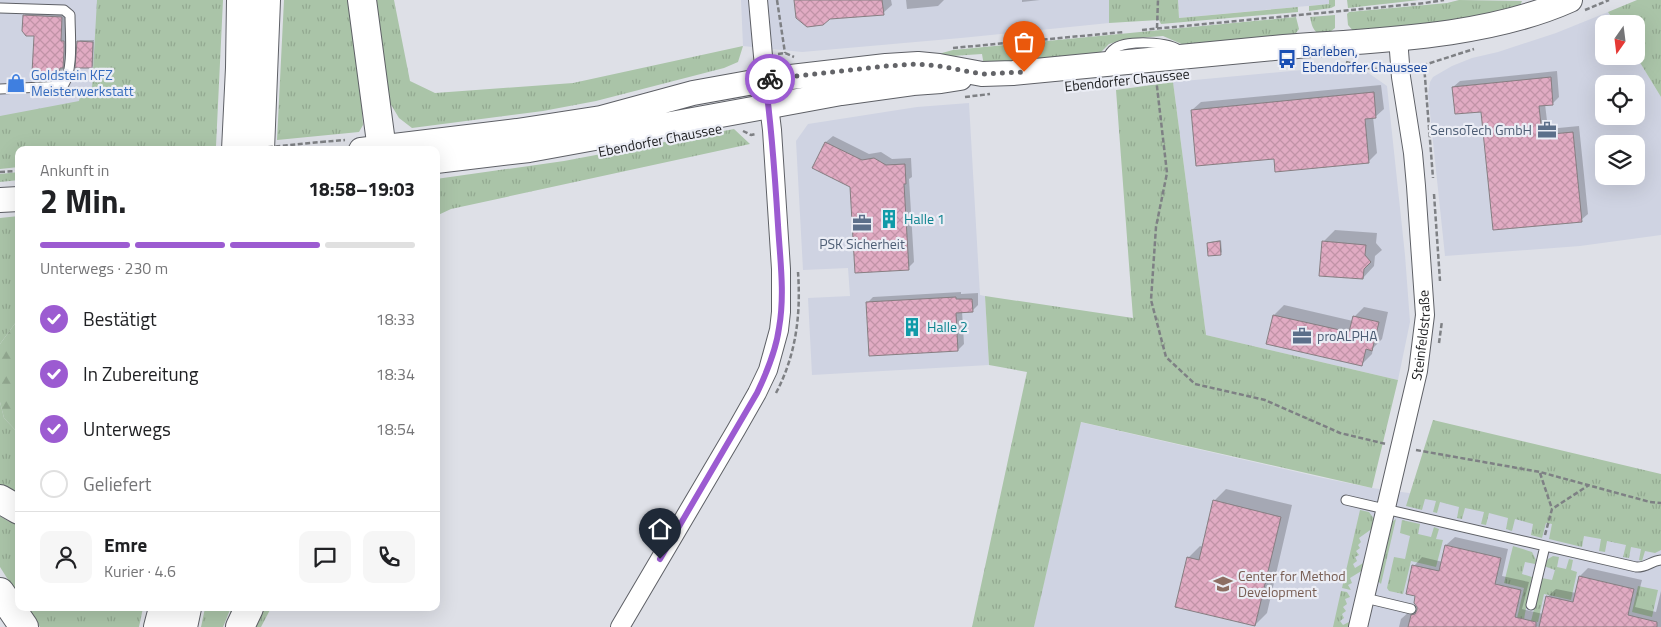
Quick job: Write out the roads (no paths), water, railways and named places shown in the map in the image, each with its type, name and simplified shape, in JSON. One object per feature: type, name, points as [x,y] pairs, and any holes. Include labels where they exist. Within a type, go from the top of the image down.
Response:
[{"type":"highway","points":[[237,146],[241,0]]},
{"type":"highway","points":[[260,146],[266,0]]},
{"type":"highway","points":[[362,0],[375,146]]},
{"type":"highway","points":[[0,499],[15,508]]},
{"type":"highway","points":[[0,592],[24,627]]},
{"type":"highway","points":[[158,627],[162,611]]},
{"type":"highway","points":[[183,627],[186,611]]},
{"type":"highway","points":[[240,627],[247,611]]},
{"type":"main road","name":"Ebendorfer Chaussee","points":[[440,161],[529,150],[913,82],[941,81],[982,74],[1013,73],[1398,38],[1486,25],[1533,13],[1577,5]]},
{"type":"main road","name":"Ebendorfer Chaussee","points":[[399,146],[601,118],[693,93],[765,80],[918,64],[982,74]]},
{"type":"main road","points":[[0,186],[15,184]]},
{"type":"main road","points":[[0,200],[15,199]]},
{"type":"street","points":[[620,627],[736,430],[768,370],[775,349],[782,292],[772,130],[765,80],[758,0]]},
{"type":"street","name":"Steinfeldstraße","points":[[1358,627],[1418,371],[1425,315],[1414,161],[1400,67],[1398,38]]},
{"type":"lane","points":[[0,8],[64,10],[70,14],[68,78],[63,86],[0,89]]},
{"type":"lane","points":[[1346,500],[1636,567],[1642,568],[1651,562],[1661,560]]},
{"type":"lane","points":[[1532,605],[1544,546]]},
{"type":"lane","points":[[1365,598],[1411,609]]},
{"type":"place","name":"Barleben, Ebendorfer Chaussee","points":[[1287,59]]},
{"type":"place","name":"Goldstein KFZ Meisterwerkstatt","points":[[16,83]]},
{"type":"place","name":"SensoTech GmbH","points":[[1547,130]]},
{"type":"place","name":"Halle 1","points":[[889,219]]},
{"type":"place","name":"PSK Sicherheit","points":[[862,223]]},
{"type":"place","name":"Halle 2","points":[[912,327]]},
{"type":"place","name":"proALPHA","points":[[1302,336]]},
{"type":"place","name":"Center for Method Development","points":[[1223,584]]}]
